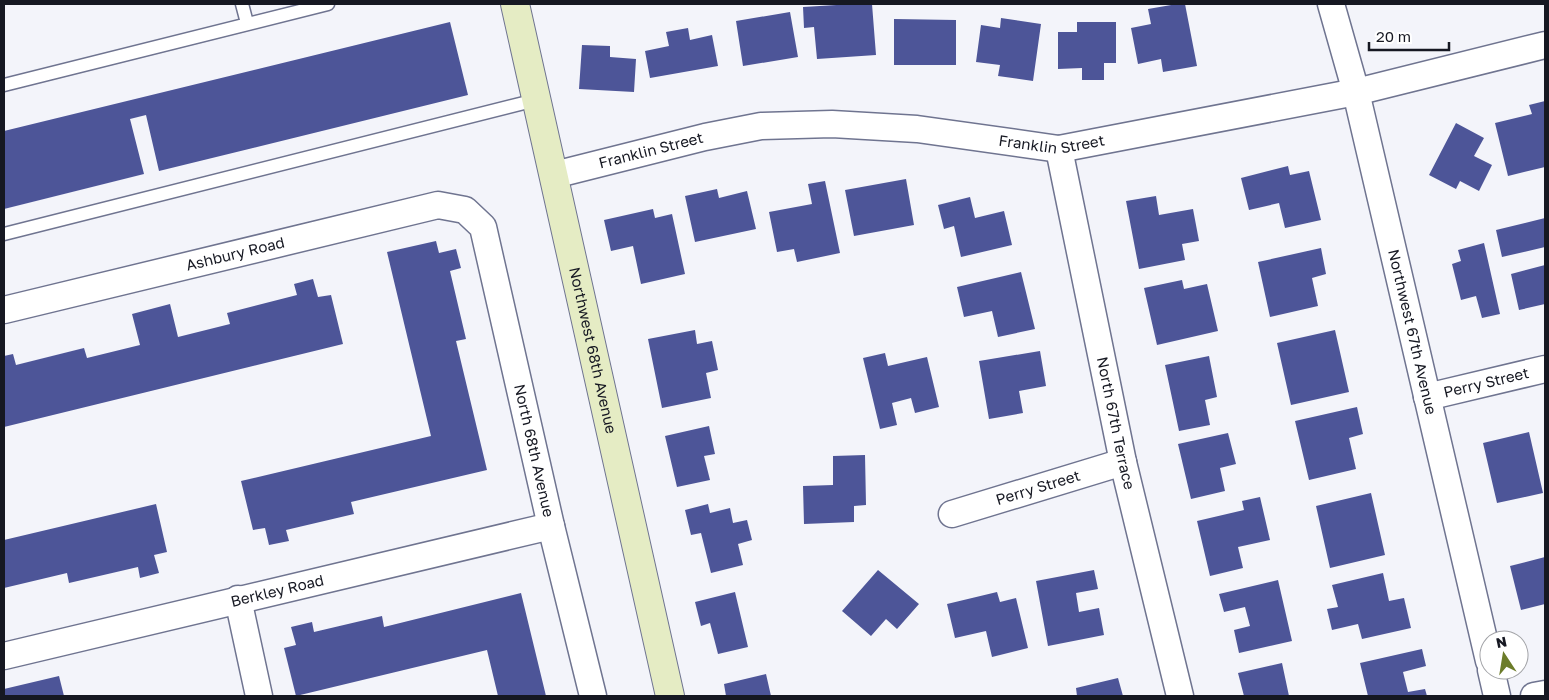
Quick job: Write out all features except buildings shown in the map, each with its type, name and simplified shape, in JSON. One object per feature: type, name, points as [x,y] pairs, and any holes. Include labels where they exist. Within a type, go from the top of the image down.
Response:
[{"type":"street","name":"Northwest 68th Avenue","points":[[515,4],[670,696]]},
{"type":"street","name":"Northwest 67th Avenue","points":[[1331,4],[1356,92],[1482,630]]},
{"type":"street","name":"Franklin Street","points":[[554,175],[705,137],[761,126],[832,124],[916,128],[1059,149],[1356,92],[1545,46]]},
{"type":"street","name":"North 67th Terrace","points":[[1059,149],[1123,462],[1180,696]]},
{"type":"street","name":"Ashbury Road","points":[[4,310],[438,204],[465,210]]},
{"type":"street","name":"North 68th Avenue","points":[[465,210],[483,227],[551,526],[593,696]]},
{"type":"street","name":"Perry Street","points":[[1427,397],[1545,369]]},
{"type":"street","name":"Perry Street","points":[[952,514],[1123,462]]},
{"type":"street","name":"Berkley Road","points":[[4,656],[551,526]]},
{"type":"street","points":[[238,599],[260,696]]},
{"type":"street","points":[[1493,680],[1497,696]]},
{"type":"street","points":[[1534,696],[1545,694]]},
{"type":"lane","points":[[242,4],[247,23]]},
{"type":"lane","points":[[4,85],[328,4]]},
{"type":"lane","points":[[4,234],[536,100]]}]
